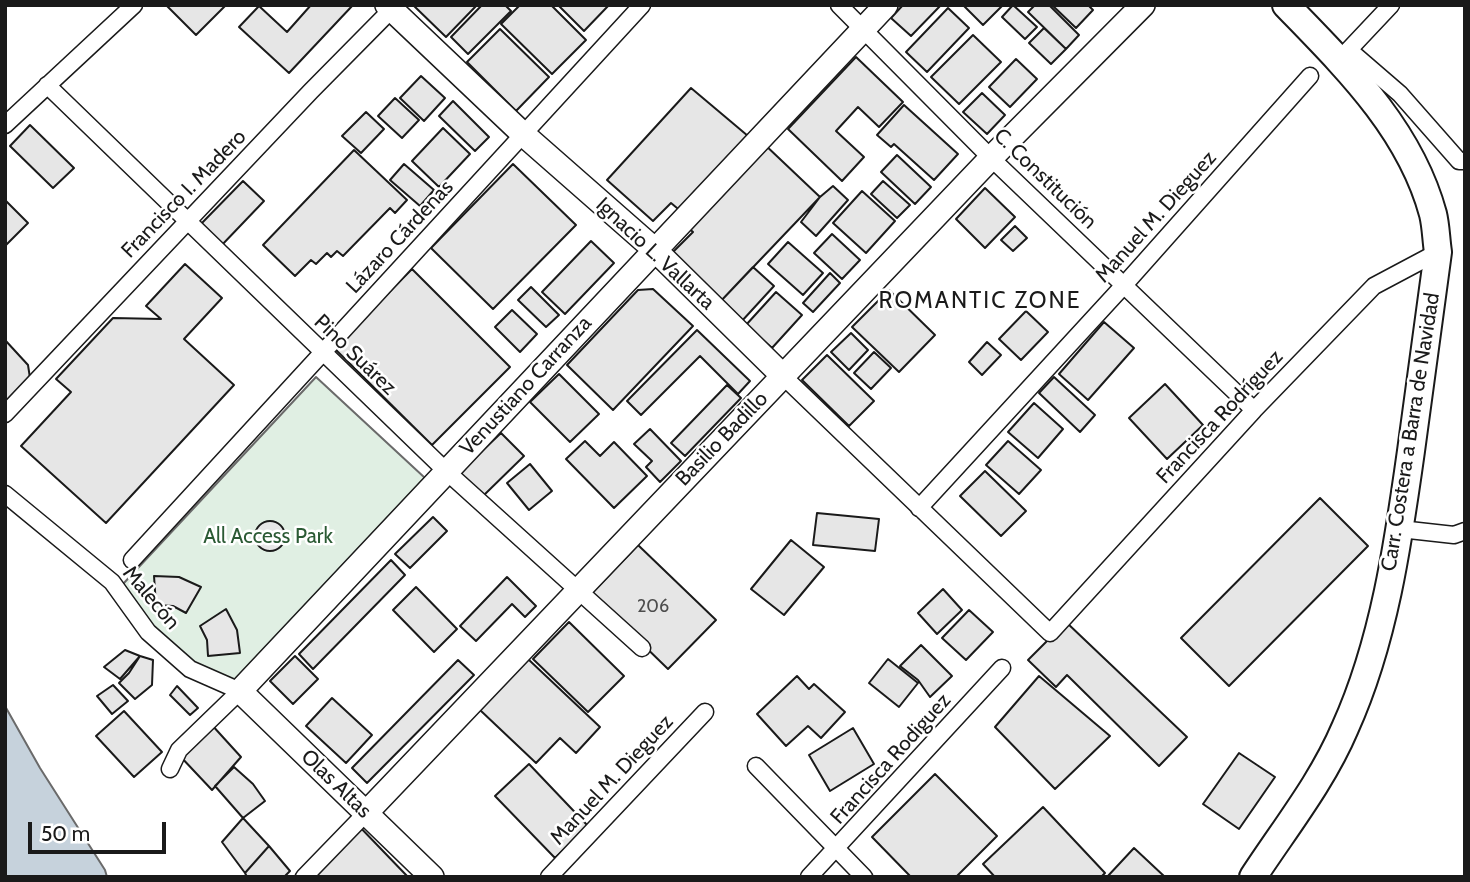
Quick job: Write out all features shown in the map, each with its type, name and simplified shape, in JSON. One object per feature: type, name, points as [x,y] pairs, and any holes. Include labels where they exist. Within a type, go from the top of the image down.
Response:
[{"type":"main road","name":"Carr. Costera a Barra de Navidad","points":[[1253,877],[1319,779],[1345,731],[1362,689],[1401,529],[1438,252],[1433,215],[1414,162],[1344,55],[1286,5]]},
{"type":"street","points":[[5,125],[134,5]]},
{"type":"street","name":"Lázaro Cárdenas","points":[[132,560],[642,5]]},
{"type":"street","name":"C. Constitución","points":[[839,5],[991,158],[1254,410]]},
{"type":"street","name":"Venustiano Carranza","points":[[170,769],[179,750],[240,691],[886,5]]},
{"type":"street","name":"Basilio Badillo","points":[[304,877],[991,158],[1143,5]]},
{"type":"street","points":[[1391,5],[1344,55],[1400,94],[1459,161],[1465,161]]},
{"type":"street","name":"Ignacio L. Vallarta","points":[[392,7],[524,135],[654,250],[1050,633]]},
{"type":"street","name":"Francisco I. Madero","points":[[10,409],[392,7]]},
{"type":"street","name":"Manuel M. Dieguez","points":[[919,508],[1125,284],[1310,76]]},
{"type":"street","name":"Pino Suárez","points":[[47,85],[446,471],[642,648]]},
{"type":"street","name":"Francisca Rodríguez","points":[[1050,633],[1254,410],[1374,286],[1438,252]]},
{"type":"street","name":"Malecón","points":[[5,494],[112,582],[148,632],[190,669],[240,691]]},
{"type":"street","points":[[1401,529],[1454,535],[1465,531]]},
{"type":"street","name":"Francisca Rodiguez","points":[[809,877],[1002,668]]},
{"type":"street","name":"Olas Altas","points":[[240,691],[432,877]]},
{"type":"street","name":"Manuel M. Dieguez","points":[[549,877],[705,712]]},
{"type":"street","points":[[756,766],[864,877]]},
{"type":"green space","name":"All Access Park","points":[[316,377],[425,478],[231,686],[186,659],[156,631],[123,584]]},
{"type":"shaded area","points":[[5,706],[40,768],[105,870],[107,877],[5,877]]},
{"type":"building","points":[[166,5],[226,5],[196,35]]},
{"type":"building","points":[[311,5],[353,5],[289,73],[239,27],[259,6],[287,32]]},
{"type":"building","points":[[413,5],[477,5],[446,37]]},
{"type":"building","points":[[482,5],[505,5],[511,11],[468,54],[451,37]]},
{"type":"building","points":[[520,5],[551,5],[586,40],[552,74],[501,24]]},
{"type":"building","points":[[558,5],[609,5],[584,31]]},
{"type":"building","points":[[903,5],[941,5],[911,36],[891,18]]},
{"type":"building","points":[[963,5],[1001,5],[1002,6],[983,25]]},
{"type":"building","points":[[1013,5],[1037,27],[1025,39],[1002,17]]},
{"type":"building","points":[[1035,5],[1049,5],[1079,35],[1066,49],[1028,12]]},
{"type":"building","points":[[1052,5],[1088,5],[1093,10],[1076,28]]},
{"type":"building","points":[[948,8],[969,28],[927,72],[906,52]]},
{"type":"building","points":[[1044,28],[1066,49],[1051,64],[1029,43]]},
{"type":"building","points":[[500,29],[549,77],[516,111],[467,62]]},
{"type":"building","points":[[973,35],[1001,62],[959,104],[931,77]]},
{"type":"building","points":[[856,57],[903,102],[879,127],[858,107],[836,131],[864,157],[842,181],[788,129]]},
{"type":"building","points":[[1016,59],[1037,79],[1010,107],[989,87]]},
{"type":"building","points":[[421,76],[445,98],[424,121],[400,98]]},
{"type":"building","points":[[691,88],[748,136],[683,213],[671,203],[653,221],[607,180]]},
{"type":"building","points":[[982,93],[1005,115],[987,134],[963,112]]},
{"type":"building","points":[[395,98],[419,120],[402,138],[378,116]]},
{"type":"building","points":[[453,101],[489,137],[475,151],[439,116]]},
{"type":"building","points":[[904,105],[958,154],[934,180],[894,144],[891,147],[877,135]]},
{"type":"building","points":[[366,112],[384,129],[361,153],[342,136]]},
{"type":"building","points":[[30,125],[74,168],[53,188],[10,146]]},
{"type":"building","points":[[443,128],[470,154],[439,187],[412,161]]},
{"type":"building","points":[[762,142],[820,197],[719,303],[669,256],[693,232],[685,225]]},
{"type":"building","points":[[354,150],[407,200],[395,213],[390,208],[343,256],[337,251],[331,257],[327,253],[316,264],[311,260],[295,276],[263,245]]},
{"type":"building","points":[[897,155],[931,187],[915,204],[881,172]]},
{"type":"building","points":[[404,164],[434,190],[420,206],[390,180]]},
{"type":"building","points":[[513,164],[576,225],[493,309],[431,248]]},
{"type":"building","points":[[243,181],[264,201],[220,247],[199,226]]},
{"type":"building","points":[[883,181],[910,205],[897,218],[871,194]]},
{"type":"building","points":[[833,186],[848,200],[816,236],[801,222],[820,197]]},
{"type":"building","points":[[985,188],[1015,217],[985,248],[956,219]]},
{"type":"building","points":[[862,191],[895,221],[866,253],[833,223]]},
{"type":"building","points":[[5,200],[28,223],[5,246]]},
{"type":"building","points":[[1015,226],[1027,238],[1013,251],[1001,240]]},
{"type":"building","points":[[832,234],[860,260],[842,279],[814,253]]},
{"type":"building","points":[[591,241],[614,263],[565,314],[542,292]]},
{"type":"building","points":[[788,242],[823,273],[803,295],[768,264]]},
{"type":"building","points":[[185,264],[222,298],[184,339],[234,385],[106,523],[21,446],[71,392],[56,379],[113,318],[161,319],[146,306]]},
{"type":"building","points":[[753,267],[774,286],[741,322],[719,303]]},
{"type":"building","points":[[412,269],[510,367],[432,445],[334,348]]},
{"type":"building","points":[[830,273],[840,283],[813,312],[803,303]]},
{"type":"building","points":[[531,287],[559,315],[546,327],[518,300]]},
{"type":"building","points":[[653,289],[693,326],[613,410],[567,365],[638,290]]},
{"type":"building","points":[[889,290],[935,335],[899,372],[852,327]]},
{"type":"building","points":[[776,292],[802,315],[772,348],[746,325]]},
{"type":"building","points":[[512,310],[537,334],[520,352],[495,327]]},
{"type":"building","points":[[1026,311],[1048,332],[1021,360],[999,339]]},
{"type":"building","points":[[1104,322],[1134,348],[1088,400],[1059,374]]},
{"type":"building","points":[[697,330],[750,381],[738,394],[700,356],[641,415],[627,401]]},
{"type":"building","points":[[851,333],[868,350],[849,370],[831,352]]},
{"type":"building","points":[[5,340],[28,365],[30,378],[5,406]]},
{"type":"building","points":[[987,342],[1001,355],[982,375],[969,362]]},
{"type":"building","points":[[874,352],[891,368],[871,389],[854,373]]},
{"type":"building","points":[[827,355],[874,401],[849,426],[802,380]]},
{"type":"building","points":[[559,374],[599,414],[570,442],[530,402]]},
{"type":"building","points":[[1054,377],[1095,415],[1080,432],[1039,393]]},
{"type":"building","points":[[1165,384],[1203,425],[1167,459],[1129,418]]},
{"type":"building","points":[[727,385],[741,398],[685,456],[671,443]]},
{"type":"building","points":[[1034,403],[1063,429],[1038,458],[1008,432]]},
{"type":"building","points":[[650,429],[681,461],[660,482],[646,467],[652,461],[634,444]]},
{"type":"building","points":[[501,433],[524,456],[482,497],[459,473]]},
{"type":"building","points":[[585,441],[600,456],[614,442],[647,476],[614,508],[566,459]]},
{"type":"building","points":[[1008,441],[1041,470],[1019,494],[986,465]]},
{"type":"building","points":[[530,464],[552,491],[529,510],[507,483]]},
{"type":"building","points":[[985,471],[1026,511],[1001,536],[960,496]]},
{"type":"building","points":[[1320,498],[1368,546],[1229,686],[1181,638]]},
{"type":"building","points":[[817,513],[879,519],[875,551],[813,545]]},
{"type":"building","points":[[433,517],[447,531],[410,568],[395,554]]},
{"type":"building","points":[[270,521],[280,526],[285,536],[280,546],[270,551],[260,546],[255,536],[260,526]]},
{"type":"building","points":[[791,540],[824,567],[784,615],[751,589]]},
{"type":"building","points":[[638,545],[716,620],[668,669],[591,594]]},
{"type":"building","points":[[391,560],[405,575],[313,669],[299,654]]},
{"type":"building","points":[[154,576],[179,577],[201,587],[186,613],[173,606],[156,605]]},
{"type":"building","points":[[507,577],[536,606],[525,617],[512,604],[476,641],[460,626]]},
{"type":"building","points":[[416,587],[457,629],[434,652],[393,610]]},
{"type":"building","points":[[943,589],[962,610],[937,634],[918,613]]},
{"type":"building","points":[[226,609],[237,630],[240,653],[208,656],[207,640],[200,626]]},
{"type":"building","points":[[969,610],[993,632],[966,660],[942,638]]},
{"type":"building","points":[[569,622],[624,676],[588,712],[533,659]]},
{"type":"building","points":[[1066,622],[1187,737],[1159,766],[1067,675],[1056,687],[1028,660]]},
{"type":"building","points":[[921,645],[952,676],[930,697],[918,680],[900,666]]},
{"type":"building","points":[[125,650],[140,656],[120,679],[104,667]]},
{"type":"building","points":[[140,656],[153,660],[152,685],[135,699],[119,683]]},
{"type":"building","points":[[295,656],[318,679],[293,704],[270,681]]},
{"type":"building","points":[[528,659],[600,727],[576,753],[560,738],[536,763],[480,710]]},
{"type":"building","points":[[888,659],[918,683],[899,707],[869,683]]},
{"type":"building","points":[[458,660],[474,675],[367,783],[352,768]]},
{"type":"building","points":[[797,676],[809,689],[814,684],[845,712],[821,738],[808,726],[786,746],[757,714]]},
{"type":"building","points":[[1039,676],[1110,736],[1055,789],[995,727]]},
{"type":"building","points":[[113,685],[128,701],[112,714],[97,696]]},
{"type":"building","points":[[177,686],[198,708],[190,715],[170,695]]},
{"type":"building","points":[[332,698],[372,735],[346,763],[306,726]]},
{"type":"building","points":[[124,711],[162,752],[134,777],[96,736]]},
{"type":"building","points":[[211,724],[241,757],[212,790],[179,755]]},
{"type":"building","points":[[853,728],[874,764],[830,791],[809,755]]},
{"type":"building","points":[[1239,753],[1275,777],[1239,829],[1203,804]]},
{"type":"building","points":[[529,764],[588,826],[555,858],[495,796]]},
{"type":"building","points":[[234,767],[253,784],[265,801],[243,818],[215,786]]},
{"type":"building","points":[[935,774],[997,836],[956,877],[911,877],[872,837]]},
{"type":"building","points":[[1043,807],[1105,873],[1101,877],[995,877],[983,864]]},
{"type":"building","points":[[243,818],[269,846],[245,873],[222,842]]},
{"type":"building","points":[[357,824],[408,877],[307,877]]},
{"type":"building","points":[[269,846],[290,871],[284,877],[247,877],[245,873]]},
{"type":"building","points":[[1134,848],[1165,877],[1107,877]]},
{"type":"district","name":"ROMANTIC ZONE","points":[[980,301]]}]
